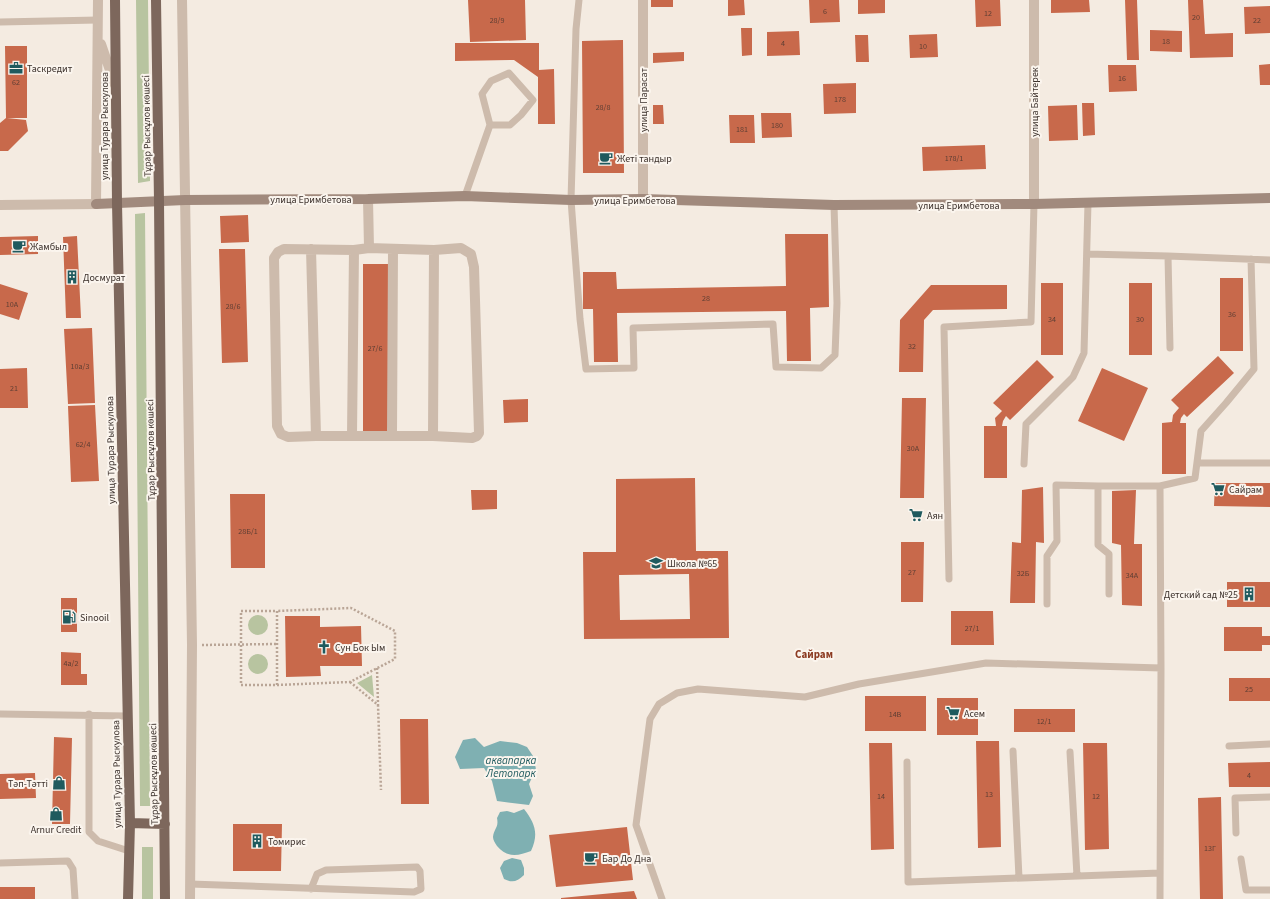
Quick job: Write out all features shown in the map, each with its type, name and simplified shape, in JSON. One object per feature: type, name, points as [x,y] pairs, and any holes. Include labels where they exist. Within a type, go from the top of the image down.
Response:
[{"type":"main road","name":"улица Турара Рыскулова","points":[[115,0],[116,203],[130,823],[128,899]]},
{"type":"main road","name":"Тұрар Рыскұлов көшесі","points":[[156,0],[165,899]]},
{"type":"main road","name":"улица Еримбетова","points":[[96,204],[185,200],[368,199],[465,196],[571,200],[643,199],[834,205],[1034,204],[1270,198]]},
{"type":"main road","points":[[130,823],[165,824]]},
{"type":"street","points":[[96,204],[98,0]]},
{"type":"street","points":[[182,0],[192,645],[190,899]]},
{"type":"street","name":"улица Парасат","points":[[643,0],[643,199]]},
{"type":"street","name":"улица Байтерек","points":[[1034,0],[1034,204]]},
{"type":"street","points":[[98,34],[116,88]]},
{"type":"street","points":[[368,199],[369,248]]},
{"type":"street","name":"улица Еримбетова","points":[[0,205],[96,204]]},
{"type":"street","points":[[461,248],[471,254],[474,267],[479,433],[477,436],[472,438],[392,435],[288,436],[281,434],[277,426],[274,258],[278,252],[284,249],[393,249],[434,250],[461,248]]},
{"type":"street","points":[[311,249],[316,436]]},
{"type":"street","points":[[392,435],[393,249]]},
{"type":"street","points":[[352,435],[354,250]]},
{"type":"street","points":[[433,436],[434,250]]},
{"type":"lane","points":[[579,0],[576,30],[571,200],[580,319],[586,369],[634,368],[634,328],[773,324],[776,368],[821,368],[836,355],[837,303],[834,205]]},
{"type":"lane","points":[[0,22],[98,20]]},
{"type":"lane","points":[[465,196],[490,125],[482,94],[491,81],[509,73],[533,100],[522,115],[510,124],[490,125]]},
{"type":"lane","points":[[1024,464],[1026,424],[1073,377],[1084,353],[1088,203]]},
{"type":"lane","points":[[949,579],[944,327],[1031,322],[1034,204]]},
{"type":"lane","points":[[1087,254],[1270,260]]},
{"type":"lane","points":[[1168,256],[1170,348]]},
{"type":"lane","points":[[1047,604],[1047,556],[1057,541],[1056,485],[1160,486],[1195,478],[1201,431],[1254,369],[1251,259]]},
{"type":"lane","points":[[1197,463],[1270,463]]},
{"type":"lane","points":[[1098,486],[1098,544],[1109,554],[1109,594]]},
{"type":"lane","points":[[1160,486],[1160,899]]},
{"type":"lane","points":[[662,899],[636,825],[650,719],[659,704],[677,693],[698,689],[805,697],[859,684],[986,663],[1161,668]]},
{"type":"lane","points":[[0,714],[89,714],[127,716]]},
{"type":"lane","points":[[89,714],[89,832],[98,841],[129,851]]},
{"type":"lane","points":[[1230,746],[1270,744]]},
{"type":"lane","points":[[1013,751],[1019,878]]},
{"type":"lane","points":[[1070,752],[1077,876]]},
{"type":"lane","points":[[907,762],[908,882],[1160,873]]},
{"type":"lane","points":[[1236,833],[1235,798],[1270,797]]},
{"type":"lane","points":[[1241,859],[1246,890],[1270,890]]},
{"type":"lane","points":[[0,862],[68,861],[72,869],[75,899]]},
{"type":"lane","points":[[190,884],[414,892],[421,889],[420,870],[417,867],[326,870],[317,874],[311,888]]},
{"type":"path","points":[[351,608],[395,631],[395,659],[350,682],[276,685],[241,684],[241,611],[277,611],[351,608]]},
{"type":"path","points":[[276,685],[277,611]]},
{"type":"path","points":[[192,645],[277,644]]},
{"type":"path","points":[[377,668],[381,790]]},
{"type":"path","points":[[350,682],[378,705]]},
{"type":"green space","points":[[136,0],[148,0],[150,181],[138,183]]},
{"type":"green space","points":[[145,213],[150,806],[140,806],[135,214]]},
{"type":"green space","points":[[254,615],[262,615],[268,621],[268,629],[262,635],[254,635],[248,629],[248,621]]},
{"type":"green space","points":[[254,654],[262,654],[268,660],[268,668],[262,674],[254,674],[248,668],[248,660]]},
{"type":"green space","points":[[372,675],[374,697],[357,683]]},
{"type":"green space","points":[[142,847],[153,847],[153,899],[142,899]]},
{"type":"water","name":"аквапарка Летопарк","points":[[475,738],[484,747],[500,741],[517,743],[527,747],[533,756],[536,769],[529,784],[533,796],[529,805],[497,801],[492,781],[484,768],[460,769],[455,757],[463,740]]},
{"type":"water","points":[[524,809],[531,819],[535,829],[535,839],[531,851],[517,855],[505,853],[497,846],[493,839],[497,818],[500,812],[507,811],[514,813]]},
{"type":"water","points":[[512,858],[521,860],[524,868],[524,875],[517,880],[510,881],[504,879],[500,868],[504,861]]},
{"type":"building","points":[[468,0],[525,0],[526,40],[470,42]]},
{"type":"building","points":[[651,0],[673,0],[673,7],[651,7]]},
{"type":"building","points":[[728,0],[744,0],[745,15],[728,16]]},
{"type":"building","points":[[809,0],[839,0],[840,22],[810,23]]},
{"type":"building","points":[[858,0],[885,0],[885,13],[858,14]]},
{"type":"building","points":[[975,0],[1000,0],[1001,26],[976,27]]},
{"type":"building","points":[[1051,0],[1089,0],[1090,12],[1051,13]]},
{"type":"building","points":[[1125,0],[1137,0],[1139,60],[1127,60]]},
{"type":"building","points":[[1188,0],[1203,0],[1205,34],[1233,33],[1233,57],[1190,58]]},
{"type":"building","points":[[1270,6],[1270,33],[1245,34],[1244,7]]},
{"type":"building","points":[[741,28],[752,28],[752,55],[742,56]]},
{"type":"building","points":[[1150,30],[1182,31],[1182,52],[1150,51]]},
{"type":"building","points":[[799,31],[800,55],[767,56],[767,32]]},
{"type":"building","points":[[937,34],[938,57],[910,58],[909,35]]},
{"type":"building","points":[[855,35],[868,35],[869,62],[856,62]]},
{"type":"building","points":[[623,40],[624,173],[583,173],[582,41]]},
{"type":"building","points":[[455,43],[539,43],[539,70],[554,69],[555,124],[538,124],[538,77],[514,60],[455,61]]},
{"type":"building","points":[[5,46],[27,46],[27,118],[7,118],[26,120],[28,131],[8,151],[0,151],[0,123],[6,118]]},
{"type":"building","points":[[684,52],[684,61],[653,63],[653,53]]},
{"type":"building","points":[[1270,64],[1270,85],[1260,85],[1259,65]]},
{"type":"building","points":[[1108,65],[1136,65],[1137,91],[1109,92]]},
{"type":"building","points":[[856,83],[856,113],[824,114],[823,84]]},
{"type":"building","points":[[1082,103],[1094,103],[1095,135],[1083,136]]},
{"type":"building","points":[[653,105],[663,105],[664,124],[653,124]]},
{"type":"building","points":[[1077,105],[1078,140],[1049,141],[1048,106]]},
{"type":"building","points":[[761,113],[791,113],[792,137],[762,138]]},
{"type":"building","points":[[729,115],[754,115],[755,143],[730,143]]},
{"type":"building","points":[[985,145],[986,169],[923,171],[922,147]]},
{"type":"building","points":[[248,215],[249,242],[221,243],[220,216]]},
{"type":"building","points":[[785,234],[828,234],[829,307],[810,308],[811,361],[787,361],[786,311],[617,313],[618,362],[594,362],[593,309],[583,309],[583,272],[616,272],[617,289],[786,286]]},
{"type":"building","name":"Жамбыл","points":[[38,236],[38,254],[0,255],[0,237]]},
{"type":"building","name":"Досмурат","points":[[77,236],[81,318],[66,318],[63,237]]},
{"type":"building","points":[[219,249],[245,249],[248,362],[222,363]]},
{"type":"building","points":[[363,264],[388,264],[388,432],[363,432]]},
{"type":"building","points":[[1220,278],[1243,278],[1243,351],[1220,351]]},
{"type":"building","points":[[1041,283],[1063,283],[1063,355],[1041,355]]},
{"type":"building","points":[[1129,283],[1152,283],[1152,355],[1129,355]]},
{"type":"building","points":[[0,284],[28,293],[19,320],[0,314]]},
{"type":"building","points":[[931,285],[1007,285],[1007,309],[933,310],[924,320],[923,372],[899,372],[900,320]]},
{"type":"building","points":[[92,328],[95,403],[68,404],[64,329]]},
{"type":"building","points":[[1218,356],[1234,373],[1187,417],[1184,414],[1181,418],[1180,423],[1186,423],[1186,474],[1162,474],[1162,423],[1172,422],[1173,415],[1179,408],[1171,400]]},
{"type":"building","points":[[1037,360],[1054,377],[1010,420],[1006,416],[1003,421],[1002,426],[1007,426],[1007,478],[984,478],[984,426],[996,426],[995,418],[1002,411],[993,403]]},
{"type":"building","points":[[27,368],[28,408],[0,408],[0,369]]},
{"type":"building","points":[[1102,368],[1148,388],[1124,441],[1078,421]]},
{"type":"building","points":[[902,398],[926,398],[924,498],[900,498]]},
{"type":"building","points":[[528,399],[528,422],[504,423],[503,400]]},
{"type":"building","points":[[95,405],[99,481],[71,482],[68,406]]},
{"type":"building","name":"Школа №65","points":[[695,478],[696,551],[728,551],[729,638],[584,639],[583,552],[616,552],[616,479]],"holes":[[[689,574],[690,619],[620,620],[619,575]]]},
{"type":"building","points":[[1215,483],[1270,483],[1270,507],[1214,506]]},
{"type":"building","points":[[1043,487],[1044,543],[1036,542],[1035,603],[1010,603],[1012,542],[1021,543],[1022,490]]},
{"type":"building","points":[[471,490],[497,490],[497,509],[472,510]]},
{"type":"building","points":[[1136,490],[1134,544],[1142,544],[1142,606],[1122,605],[1121,545],[1112,543],[1112,491]]},
{"type":"building","points":[[230,494],[265,494],[265,568],[231,568]]},
{"type":"building","points":[[901,542],[924,542],[923,602],[901,602]]},
{"type":"building","name":"Детский сад №25","points":[[1227,582],[1270,582],[1270,607],[1227,607]]},
{"type":"building","name":"Sinooil","points":[[61,598],[77,598],[77,632],[61,632]]},
{"type":"building","points":[[951,611],[993,611],[994,645],[951,645]]},
{"type":"building","name":"Сун Бок Ым","points":[[285,616],[320,616],[320,627],[361,626],[362,666],[320,666],[321,676],[286,677]]},
{"type":"building","name":"Детский сад №25","points":[[1224,627],[1262,627],[1262,636],[1270,636],[1270,645],[1262,645],[1262,651],[1224,651]]},
{"type":"building","points":[[61,652],[81,653],[81,674],[87,674],[87,685],[61,685]]},
{"type":"building","points":[[1229,678],[1270,678],[1270,701],[1229,701]]},
{"type":"building","points":[[865,696],[926,696],[926,731],[865,731]]},
{"type":"building","points":[[937,698],[978,698],[978,735],[937,735]]},
{"type":"building","points":[[1014,709],[1075,709],[1075,732],[1014,732]]},
{"type":"building","points":[[400,719],[428,719],[429,804],[401,804]]},
{"type":"building","points":[[54,737],[72,738],[70,824],[52,824]]},
{"type":"building","points":[[976,741],[999,741],[1001,847],[978,848]]},
{"type":"building","points":[[869,743],[892,743],[894,849],[871,850]]},
{"type":"building","points":[[1083,743],[1107,743],[1109,849],[1085,850]]},
{"type":"building","points":[[1270,762],[1270,787],[1229,787],[1228,763]]},
{"type":"building","points":[[35,773],[36,798],[0,799],[0,774]]},
{"type":"building","points":[[1221,797],[1223,899],[1200,899],[1198,798]]},
{"type":"building","name":"Томирис","points":[[233,824],[282,824],[281,871],[233,871]]},
{"type":"building","name":"Бар До Дна","points":[[627,827],[633,880],[556,887],[549,835]]},
{"type":"building","points":[[0,887],[35,887],[35,899],[0,899]]},
{"type":"building","points":[[634,891],[637,899],[561,899],[561,898]]},
{"type":"place","name":"Таскредит","points":[[16,68]]},
{"type":"place","name":"Жеті тандыр","points":[[606,158]]},
{"type":"place","name":"Жамбыл","points":[[19,246]]},
{"type":"place","name":"Досмурат","points":[[72,277]]},
{"type":"place","name":"Сайрам","points":[[1218,489]]},
{"type":"place","name":"Аян","points":[[916,515]]},
{"type":"place","name":"Школа №65","points":[[656,563]]},
{"type":"place","name":"Детский сад №25","points":[[1249,594]]},
{"type":"place","name":"Sinooil","points":[[69,617]]},
{"type":"place","name":"Сун Бок Ым","points":[[324,647]]},
{"type":"place","name":"Асем","points":[[953,713]]},
{"type":"place","name":"Тәп-Тәтті","points":[[59,783]]},
{"type":"place","name":"Arnur Credit","points":[[56,814]]},
{"type":"place","name":"Томирис","points":[[257,841]]},
{"type":"place","name":"Бар До Дна","points":[[591,858]]},
{"type":"district","name":"Сайрам","points":[[814,654]]}]
